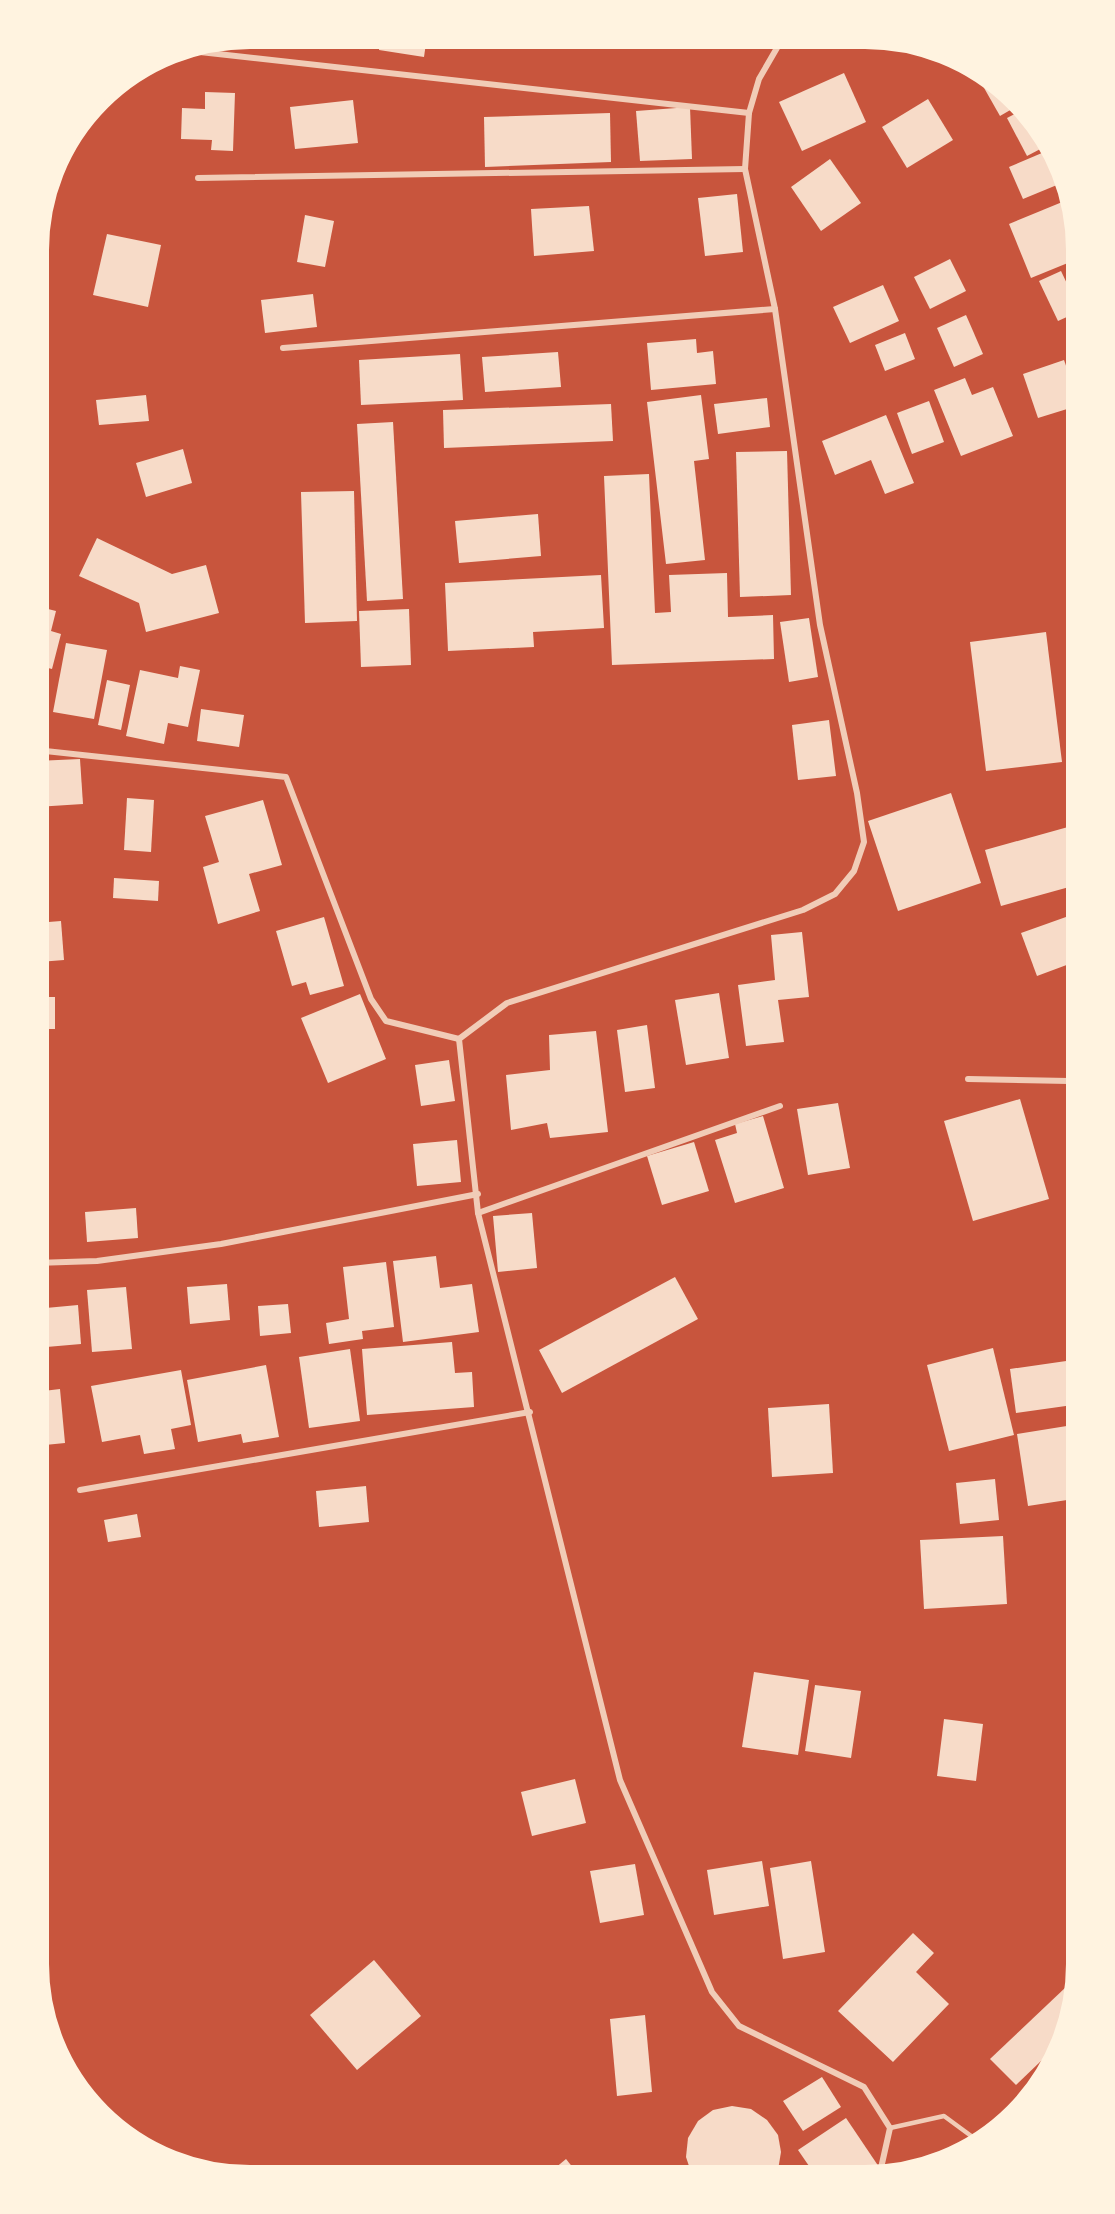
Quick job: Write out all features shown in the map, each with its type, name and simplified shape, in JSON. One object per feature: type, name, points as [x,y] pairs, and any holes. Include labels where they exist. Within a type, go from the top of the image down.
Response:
[{"type":"street","points":[[459,1039],[507,1003],[803,910],[835,894],[854,871],[864,842],[857,793],[820,625],[775,309],[745,169],[749,113],[759,79],[780,45]]},
{"type":"street","points":[[199,52],[749,113]]},
{"type":"street","points":[[198,178],[745,169]]},
{"type":"street","points":[[283,348],[775,309]]},
{"type":"street","points":[[45,751],[286,777],[371,999],[386,1021],[459,1039]]},
{"type":"street","points":[[459,1039],[478,1213],[530,1412],[620,1780],[712,1992],[739,2026],[864,2087],[890,2128],[881,2169]]},
{"type":"street","points":[[968,1080],[1070,1081]]},
{"type":"street","points":[[478,1213],[780,1106]]},
{"type":"street","points":[[45,1263],[97,1261],[221,1244],[477,1194]]},
{"type":"street","points":[[80,1490],[530,1412]]},
{"type":"lane","points":[[890,2128],[944,2116],[973,2138]]},
{"type":"building","points":[[380,45],[426,45],[424,57],[379,50]]},
{"type":"building","points":[[844,73],[866,122],[802,151],[779,102]]},
{"type":"building","points":[[980,81],[1013,109],[1000,116]]},
{"type":"building","points":[[205,92],[235,93],[233,151],[211,150],[212,140],[181,139],[182,108],[205,109]]},
{"type":"building","points":[[928,99],[953,140],[907,168],[882,127]]},
{"type":"building","points":[[353,100],[358,143],[295,149],[290,107]]},
{"type":"building","points":[[690,107],[692,159],[640,161],[636,111]]},
{"type":"building","points":[[610,113],[611,162],[485,167],[484,117]]},
{"type":"building","points":[[1017,113],[1042,148],[1027,156],[1007,118]]},
{"type":"building","points":[[1045,152],[1059,184],[1023,199],[1009,167]]},
{"type":"building","points":[[830,159],[861,203],[821,231],[791,187]]},
{"type":"building","points":[[737,194],[743,252],[705,256],[698,198]]},
{"type":"building","points":[[1064,201],[1068,223],[1070,262],[1031,278],[1009,224]]},
{"type":"building","points":[[589,206],[594,251],[534,256],[531,209]]},
{"type":"building","points":[[305,215],[334,221],[325,267],[297,262]]},
{"type":"building","points":[[107,234],[161,245],[148,307],[93,295]]},
{"type":"building","points":[[950,259],[966,291],[930,309],[914,277]]},
{"type":"building","points":[[1061,271],[1070,290],[1070,316],[1058,321],[1039,281]]},
{"type":"building","points":[[883,285],[899,321],[850,343],[833,307]]},
{"type":"building","points":[[313,294],[317,327],[265,333],[261,300]]},
{"type":"building","points":[[966,315],[983,354],[954,367],[937,328]]},
{"type":"building","points":[[905,333],[915,359],[885,371],[875,345]]},
{"type":"building","points":[[696,339],[697,353],[713,351],[716,384],[651,390],[647,343]]},
{"type":"building","points":[[558,352],[561,387],[485,392],[482,357]]},
{"type":"building","points":[[460,354],[463,400],[361,405],[359,360]]},
{"type":"building","points":[[1064,360],[1070,377],[1070,408],[1038,418],[1023,374]]},
{"type":"building","points":[[965,378],[972,395],[993,387],[1013,436],[961,456],[934,390]]},
{"type":"building","points":[[146,395],[149,421],[99,425],[96,400]]},
{"type":"building","points":[[701,395],[709,459],[694,461],[705,560],[666,564],[647,402]]},
{"type":"building","points":[[767,398],[770,427],[718,434],[714,404]]},
{"type":"building","points":[[929,401],[944,442],[912,454],[897,413]]},
{"type":"building","points":[[611,404],[613,441],[444,448],[443,410]]},
{"type":"building","points":[[886,415],[914,483],[885,494],[871,460],[835,475],[822,441]]},
{"type":"building","points":[[393,422],[403,599],[367,601],[357,424]]},
{"type":"building","points":[[183,449],[192,483],[146,497],[136,463]]},
{"type":"building","points":[[787,451],[791,595],[740,597],[736,452]]},
{"type":"building","points":[[649,474],[655,613],[671,612],[669,575],[727,573],[728,617],[773,615],[774,659],[612,665],[604,476]]},
{"type":"building","points":[[354,491],[357,621],[305,623],[301,492]]},
{"type":"building","points":[[538,514],[541,556],[459,563],[455,521]]},
{"type":"building","points":[[97,538],[172,574],[206,565],[219,613],[146,632],[139,603],[79,576]]},
{"type":"building","points":[[601,575],[604,628],[533,632],[534,647],[448,651],[445,583]]},
{"type":"building","points":[[45,608],[56,611],[51,631],[61,634],[52,669],[45,667]]},
{"type":"building","points":[[409,609],[411,665],[361,667],[359,611]]},
{"type":"building","points":[[809,618],[818,677],[789,682],[780,622]]},
{"type":"building","points":[[1046,632],[1062,762],[986,771],[970,642]]},
{"type":"building","points":[[66,643],[107,650],[94,719],[53,712]]},
{"type":"building","points":[[180,666],[200,670],[188,727],[168,723],[164,744],[126,736],[140,670],[178,678]]},
{"type":"building","points":[[107,680],[130,685],[121,730],[98,725]]},
{"type":"building","points":[[201,709],[244,715],[239,747],[197,741]]},
{"type":"building","points":[[829,720],[836,776],[798,780],[792,725]]},
{"type":"building","points":[[80,759],[83,804],[45,806],[45,761]]},
{"type":"building","points":[[951,793],[981,883],[898,911],[868,821]]},
{"type":"building","points":[[127,798],[154,800],[151,852],[124,850]]},
{"type":"building","points":[[263,800],[282,865],[249,874],[260,911],[218,924],[203,867],[219,862],[205,816]]},
{"type":"building","points":[[1068,827],[1070,887],[1001,906],[985,850]]},
{"type":"building","points":[[114,878],[159,881],[158,901],[113,898]]},
{"type":"building","points":[[1070,916],[1070,964],[1037,976],[1021,933]]},
{"type":"building","points":[[324,917],[344,986],[310,995],[306,982],[292,986],[276,931]]},
{"type":"building","points":[[61,921],[64,960],[45,962],[45,922]]},
{"type":"building","points":[[802,932],[809,997],[778,1000],[784,1042],[746,1046],[738,985],[775,980],[771,935]]},
{"type":"building","points":[[719,993],[729,1058],[686,1065],[675,1000]]},
{"type":"building","points":[[360,994],[386,1059],[328,1083],[301,1018]]},
{"type":"building","points":[[45,997],[55,997],[55,1029],[45,1029]]},
{"type":"building","points":[[647,1025],[655,1088],[625,1092],[617,1030]]},
{"type":"building","points":[[596,1031],[608,1132],[550,1138],[547,1123],[511,1130],[506,1075],[550,1070],[549,1035]]},
{"type":"building","points":[[449,1060],[455,1101],[421,1106],[415,1065]]},
{"type":"building","points":[[1020,1099],[1049,1199],[973,1221],[944,1121]]},
{"type":"building","points":[[838,1103],[850,1168],[808,1175],[797,1109]]},
{"type":"building","points":[[763,1116],[784,1188],[735,1203],[715,1140],[737,1133],[735,1124]]},
{"type":"building","points":[[457,1140],[461,1182],[417,1186],[413,1144]]},
{"type":"building","points":[[694,1142],[709,1191],[662,1205],[647,1156]]},
{"type":"building","points":[[136,1208],[138,1238],[87,1242],[85,1212]]},
{"type":"building","points":[[532,1213],[537,1268],[498,1272],[493,1216]]},
{"type":"building","points":[[436,1256],[440,1288],[472,1284],[479,1332],[403,1342],[393,1261]]},
{"type":"building","points":[[386,1262],[394,1327],[362,1331],[363,1339],[329,1344],[326,1323],[349,1319],[343,1267]]},
{"type":"building","points":[[675,1277],[698,1319],[562,1393],[539,1350]]},
{"type":"building","points":[[227,1284],[230,1320],[190,1324],[187,1287]]},
{"type":"building","points":[[126,1287],[132,1349],[92,1352],[87,1290]]},
{"type":"building","points":[[288,1304],[291,1333],[260,1336],[258,1306]]},
{"type":"building","points":[[78,1305],[81,1344],[45,1347],[45,1308]]},
{"type":"building","points":[[452,1342],[455,1373],[472,1372],[474,1407],[367,1415],[362,1349]]},
{"type":"building","points":[[993,1348],[1014,1435],[949,1451],[927,1365]]},
{"type":"building","points":[[350,1349],[360,1421],[309,1428],[299,1357]]},
{"type":"building","points":[[1070,1360],[1070,1405],[1016,1413],[1010,1369]]},
{"type":"building","points":[[266,1365],[279,1437],[243,1443],[241,1434],[198,1442],[187,1380]]},
{"type":"building","points":[[181,1370],[191,1425],[171,1429],[175,1449],[144,1454],[140,1435],[102,1442],[91,1386]]},
{"type":"building","points":[[60,1389],[65,1443],[45,1445],[45,1391]]},
{"type":"building","points":[[829,1404],[833,1473],[772,1477],[768,1408]]},
{"type":"building","points":[[1070,1425],[1070,1500],[1028,1506],[1017,1434]]},
{"type":"building","points":[[995,1479],[999,1520],[960,1524],[956,1483]]},
{"type":"building","points":[[366,1486],[369,1522],[319,1527],[316,1491]]},
{"type":"building","points":[[137,1514],[141,1537],[108,1542],[104,1520]]},
{"type":"building","points":[[1003,1536],[1007,1604],[924,1609],[920,1540]]},
{"type":"building","points":[[754,1672],[809,1680],[798,1755],[742,1747]]},
{"type":"building","points":[[815,1685],[861,1691],[851,1758],[805,1751]]},
{"type":"building","points":[[944,1719],[983,1724],[976,1781],[937,1776]]},
{"type":"building","points":[[575,1779],[586,1823],[532,1836],[521,1792]]},
{"type":"building","points":[[762,1861],[769,1906],[714,1915],[707,1870]]},
{"type":"building","points":[[811,1861],[825,1952],[783,1959],[770,1868]]},
{"type":"building","points":[[635,1864],[644,1915],[600,1923],[590,1871]]},
{"type":"building","points":[[913,1933],[934,1953],[916,1972],[949,2004],[893,2062],[838,2011]]},
{"type":"building","points":[[374,1960],[421,2016],[357,2070],[310,2015]]},
{"type":"building","points":[[1066,1987],[1068,1989],[1059,2030],[1050,2052],[1016,2085],[990,2059]]},
{"type":"building","points":[[645,2015],[652,2092],[617,2096],[610,2019]]},
{"type":"building","points":[[822,2077],[841,2107],[803,2131],[783,2101]]},
{"type":"building","points":[[732,2106],[751,2109],[767,2120],[778,2135],[781,2152],[778,2169],[690,2169],[686,2157],[688,2138],[698,2121],[713,2110]]},
{"type":"building","points":[[846,2118],[879,2167],[876,2169],[811,2169],[798,2150]]},
{"type":"building","points":[[566,2159],[574,2169],[554,2169]]}]
